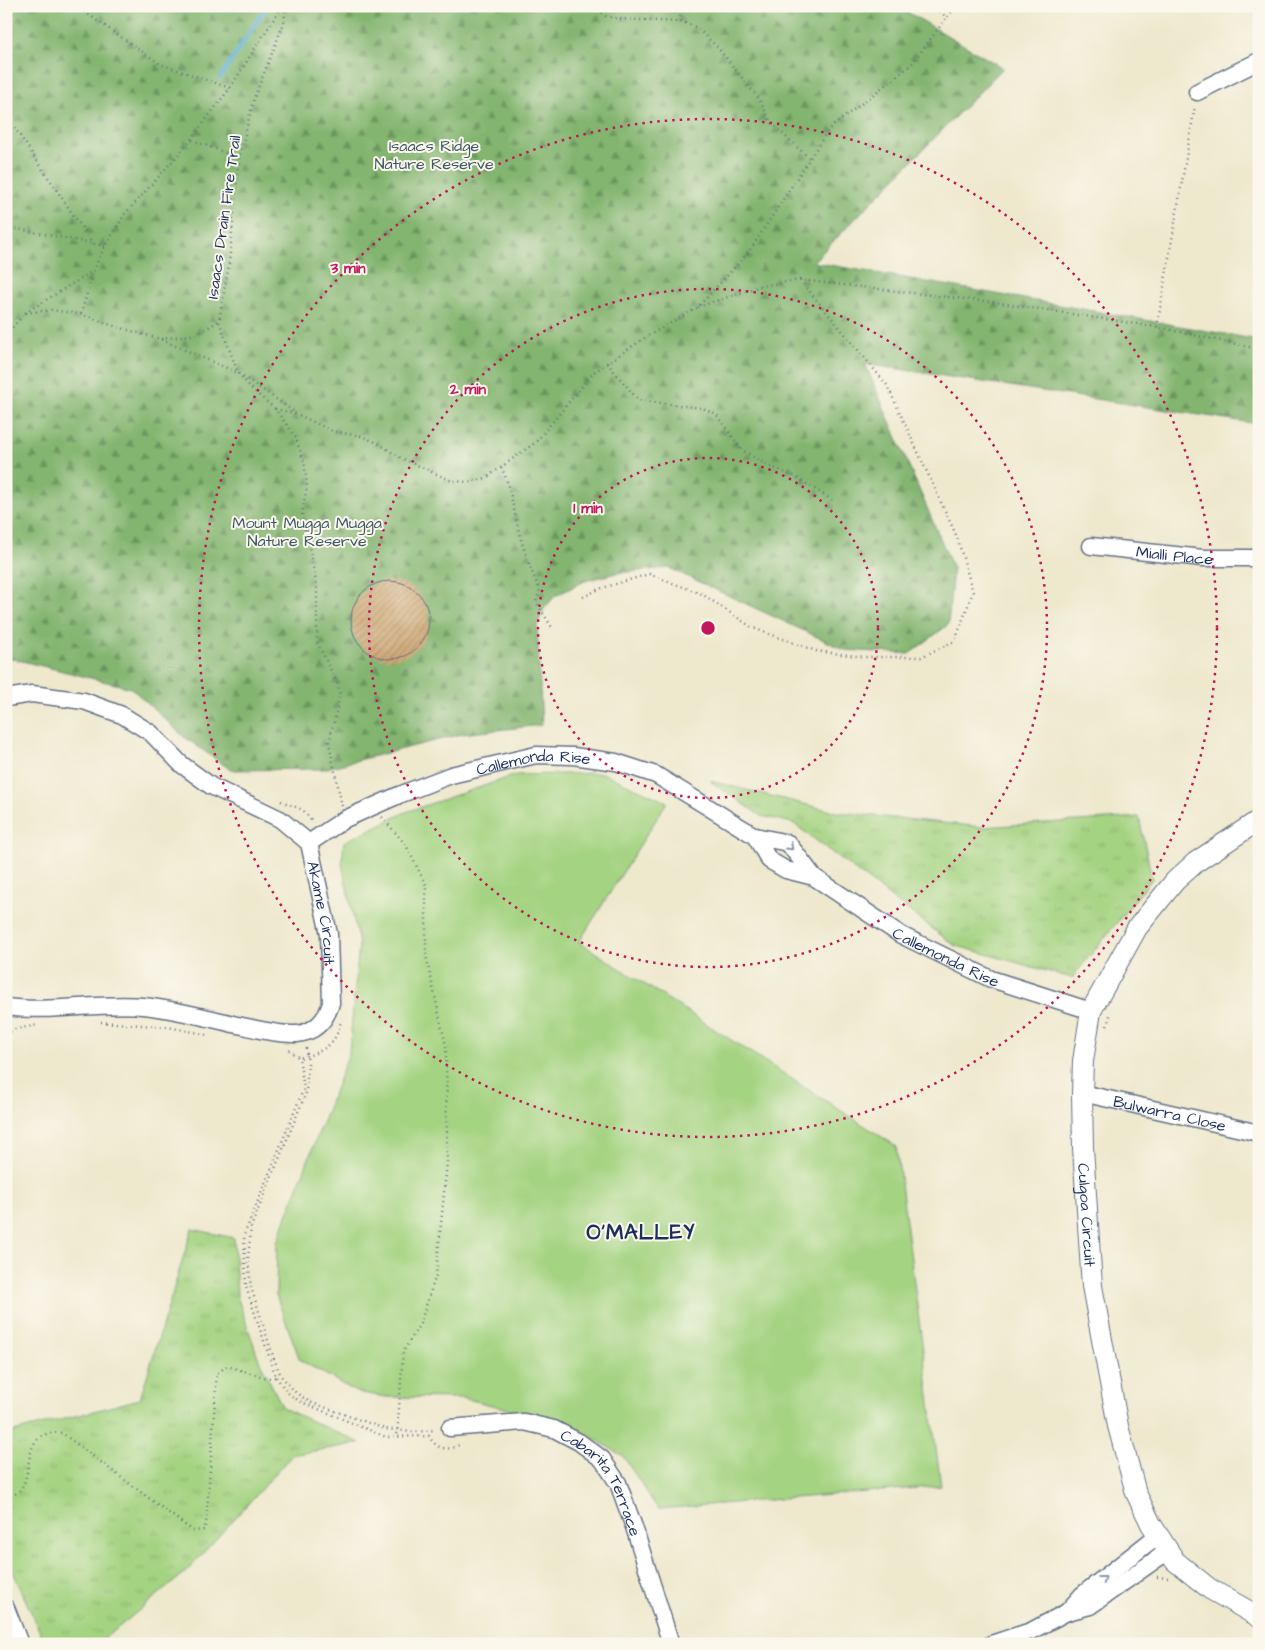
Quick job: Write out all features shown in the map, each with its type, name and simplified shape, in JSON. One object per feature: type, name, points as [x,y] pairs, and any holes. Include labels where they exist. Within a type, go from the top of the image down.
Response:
[{"type":"street","points":[[1197,92],[1259,61]]},
{"type":"street","name":"Mialli Place","points":[[1091,546],[1203,558],[1259,558]]},
{"type":"street","name":"Akame Circuit","points":[[6,698],[32,694],[84,701],[122,715],[151,733],[180,764],[211,786],[280,819],[309,843],[329,934],[332,1003],[328,1014],[321,1023],[304,1032]]},
{"type":"street","name":"Callemonda Rise","points":[[309,843],[341,813],[372,806],[451,775],[484,766],[536,755],[573,756],[616,762],[656,775],[755,836],[788,843],[814,877],[901,935],[991,979],[1091,1011]]},
{"type":"street","name":"Culgoa Circuit","points":[[1259,820],[1196,862],[1175,881],[1137,928],[1091,1011],[1083,1062],[1082,1093],[1083,1148],[1092,1286],[1122,1442],[1136,1493],[1175,1561],[1210,1589],[1259,1617]]},
{"type":"street","name":"Callemonda Rise","points":[[755,836],[769,860],[786,870],[814,877]]},
{"type":"street","points":[[6,1007],[23,1009],[98,1004],[144,1006],[198,1015],[264,1031],[304,1032]]},
{"type":"street","points":[[6,1016],[23,1009]]},
{"type":"street","name":"Bulwarra Close","points":[[1082,1093],[1259,1133]]},
{"type":"street","name":"Cabarita Terrace","points":[[450,1428],[524,1422],[562,1433],[579,1442],[602,1459],[618,1482],[671,1644]]},
{"type":"street","points":[[992,1644],[1031,1632],[1067,1612],[1082,1595],[1163,1543]]},
{"type":"street","points":[[6,1608],[20,1644]]},
{"type":"path","points":[[76,6],[160,64],[230,88]]},
{"type":"path","points":[[81,314],[93,271],[104,246],[125,214],[192,139],[230,88],[282,6]]},
{"type":"path","name":"Isaacs Drain Fire Trail","points":[[238,373],[219,321],[229,264],[239,158],[254,98],[284,23],[286,6]]},
{"type":"path","points":[[594,6],[606,16],[620,20],[682,22],[696,27],[718,48],[759,99],[772,124],[809,158]]},
{"type":"path","points":[[678,6],[682,22]]},
{"type":"path","points":[[931,6],[947,17]]},
{"type":"path","points":[[697,308],[748,253],[829,129],[911,65],[957,6]]},
{"type":"path","points":[[1157,328],[1197,92]]},
{"type":"path","points":[[6,115],[93,244]]},
{"type":"path","points":[[192,139],[239,158]]},
{"type":"path","points":[[6,230],[13,228],[104,246]]},
{"type":"path","points":[[6,335],[25,313],[93,271]]},
{"type":"path","points":[[583,597],[599,589],[649,574],[702,594],[753,628],[816,651],[864,657],[921,657],[955,641],[973,592],[957,537],[887,385],[800,280]]},
{"type":"path","points":[[275,408],[297,414],[332,430],[361,436],[378,443],[399,457],[452,481],[469,482],[486,478],[536,442],[594,372],[646,337],[697,308],[760,286],[800,280],[1000,303],[1157,328],[1259,349]]},
{"type":"path","points":[[25,313],[51,310],[81,314],[110,325],[160,339],[238,373],[297,414]]},
{"type":"path","points":[[160,339],[197,334],[219,321]]},
{"type":"path","points":[[607,363],[638,400],[702,408],[716,414],[742,450],[767,465],[794,476],[832,500]]},
{"type":"path","points":[[238,373],[275,408],[295,436],[304,461],[307,486],[302,512],[317,586],[318,642],[337,683],[340,695],[329,743],[341,813]]},
{"type":"path","points":[[501,467],[509,483],[517,524],[531,571],[540,590],[536,602],[553,629]]},
{"type":"path","points":[[276,799],[304,810],[314,824],[321,819]]},
{"type":"path","points":[[341,813],[351,803]]},
{"type":"path","points":[[372,806],[406,845],[426,885],[426,956],[446,1046],[447,1162],[436,1275],[420,1324],[403,1352],[397,1437]]},
{"type":"path","points":[[1106,1028],[1111,1011]]},
{"type":"path","points":[[299,1058],[320,1052],[339,1033],[342,1014]]},
{"type":"path","points":[[96,1022],[168,1027],[215,1036]]},
{"type":"path","points":[[6,1034],[15,1029],[44,1024]]},
{"type":"path","points":[[304,1032],[307,1056],[306,1093],[252,1227],[248,1259],[251,1287],[281,1376],[296,1393],[310,1402],[360,1421],[413,1432],[450,1428]]},
{"type":"path","points":[[283,1049],[292,1051],[299,1058],[304,1088],[244,1235],[246,1287],[276,1377],[288,1393],[299,1401],[386,1437],[429,1436],[436,1445],[446,1449],[457,1447],[467,1440]]},
{"type":"path","points":[[6,1494],[11,1496],[17,1494],[22,1488],[33,1444],[40,1436],[50,1432],[62,1433],[193,1530],[204,1530],[217,1373],[227,1366],[267,1378],[276,1377]]},
{"type":"path","points":[[1155,1577],[1176,1578],[1184,1568]]},
{"type":"green space","name":"Mount Mugga Mugga Nature Reserve","points":[[6,6],[897,6],[1003,68],[813,262],[1259,340],[1259,424],[865,364],[953,568],[948,625],[909,654],[845,650],[669,568],[616,573],[585,581],[555,596],[544,609],[537,626],[542,725],[462,734],[323,769],[231,770],[183,736],[131,688],[6,657]]},
{"type":"green space","points":[[602,773],[667,802],[579,942],[896,1146],[941,1486],[658,1509],[623,1456],[570,1424],[463,1398],[386,1397],[356,1392],[300,1360],[276,1295],[277,1242],[349,1053],[359,944],[342,864],[344,842],[406,812],[516,775]]},
{"type":"green space","points":[[710,781],[836,812],[982,827],[1139,817],[1152,879],[1072,978],[954,945],[793,823],[761,816]]},
{"type":"green space","points":[[192,1229],[234,1238],[237,1296],[259,1360],[283,1408],[360,1443],[292,1455],[187,1571],[98,1644],[45,1644],[11,1567],[6,1544],[6,1434],[140,1399]]},
{"type":"building","points":[[390,581],[405,584],[418,592],[426,605],[429,620],[426,635],[418,648],[405,656],[390,659],[375,656],[362,648],[354,635],[351,620],[354,605],[362,592],[375,584]]},
{"type":"waterway","points":[[220,78],[267,6]]},
{"type":"district","name":"O'MALLEY","points":[[641,1232]]},
{"type":"park label","name":"Isaacs Ridge Nature Reserve","points":[[434,154]]}]
